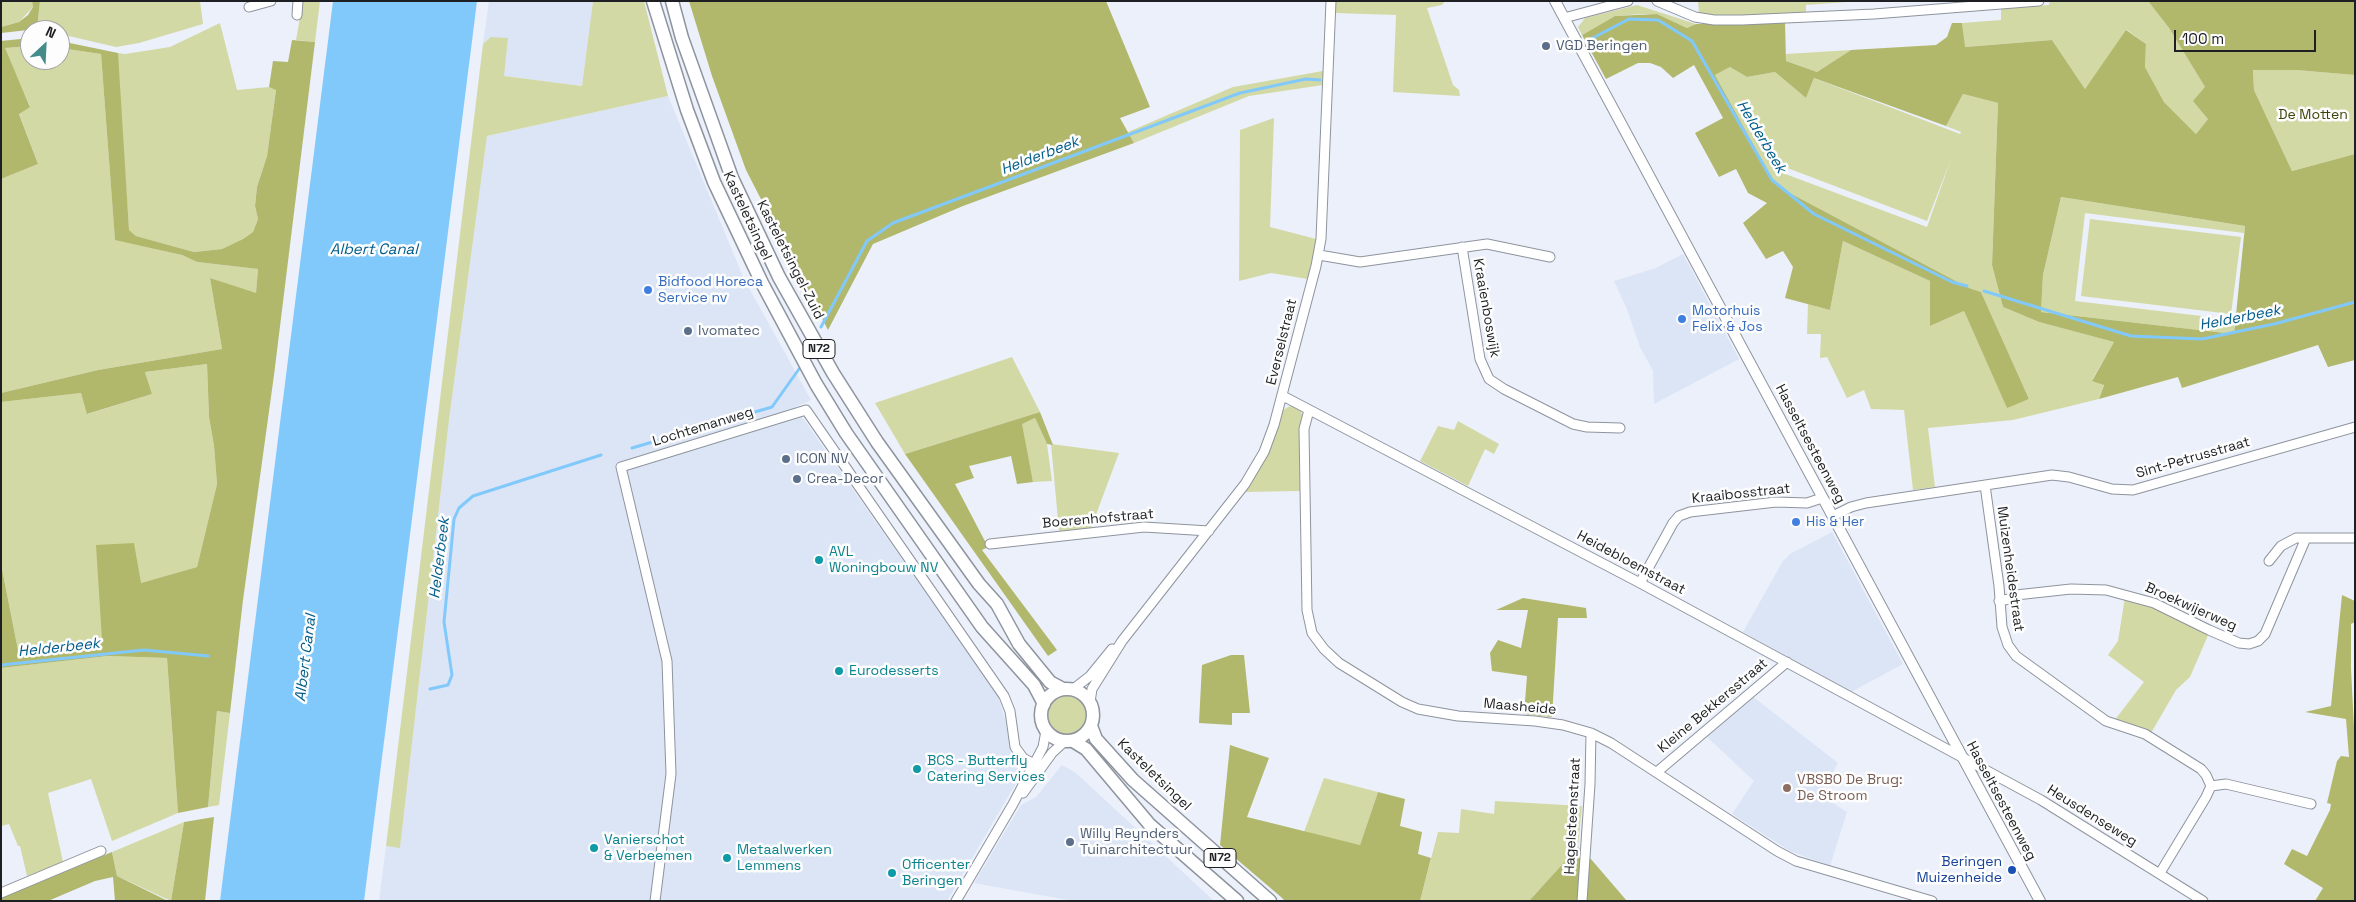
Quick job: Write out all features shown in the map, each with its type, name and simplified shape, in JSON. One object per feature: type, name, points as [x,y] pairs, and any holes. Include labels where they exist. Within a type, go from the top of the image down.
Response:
[{"type":"main road","name":"Kasteletsingel","points":[[653,1],[690,120],[714,182],[762,283],[797,349],[846,434],[982,627],[1034,685],[1044,704]]},
{"type":"main road","name":"Kasteletsingel-Zuid","points":[[672,1],[682,38],[732,178],[779,277],[833,373],[877,442],[978,584],[997,604],[1019,644],[1050,682],[1068,690]]},
{"type":"main road","name":"N72","points":[[1068,690],[1082,694],[1090,702],[1093,713],[1091,726]]},
{"type":"main road","points":[[1044,704],[1054,692],[1068,690]]},
{"type":"main road","name":"N72","points":[[1044,704],[1043,723],[1046,731],[1058,740],[1069,741],[1086,749],[1150,826],[1237,901]]},
{"type":"main road","name":"Kasteletsingel","points":[[1091,726],[1096,739],[1133,780],[1270,901]]},
{"type":"main road","points":[[1069,741],[1083,736],[1091,726]]},
{"type":"street","points":[[249,7],[271,1]]},
{"type":"street","points":[[297,15],[298,1]]},
{"type":"street","name":"Everselstraat","points":[[1090,702],[1092,689],[1122,641],[1245,484],[1264,452],[1283,396],[1319,255],[1331,1]]},
{"type":"street","name":"Hasseltsesteenweg","points":[[1555,1],[2040,901]]},
{"type":"street","points":[[1564,18],[1628,1]]},
{"type":"street","points":[[1657,1],[1695,17],[1714,20],[1874,14],[2039,1]]},
{"type":"street","name":"Kraaienboswijk","points":[[1319,255],[1360,262],[1487,244],[1550,257]]},
{"type":"street","name":"Kraaienboswijk","points":[[1462,247],[1480,359],[1489,379],[1504,389],[1574,424],[1620,428]]},
{"type":"street","name":"Heidebloemstraat","points":[[1283,396],[1640,583],[1963,759]]},
{"type":"street","name":"Lochtemanweg","points":[[655,901],[671,774],[667,661],[621,466],[806,410],[1004,696],[1010,711],[1015,747],[1023,758],[1034,764]]},
{"type":"street","name":"Maasheide","points":[[1309,410],[1304,429],[1307,610],[1312,633],[1324,650],[1339,663],[1402,702],[1418,709],[1458,716],[1535,721],[1563,725],[1591,734],[1611,743],[1777,851],[1796,861],[1926,900]]},
{"type":"street","name":"Sint-Petrusstraat","points":[[1833,516],[1851,507],[1866,503],[1985,485],[2061,476],[2112,489],[2133,490],[2355,427]]},
{"type":"street","name":"Muizenheidestraat","points":[[1985,485],[2004,636],[2016,656],[2106,721],[2145,734],[2201,769],[2210,786]]},
{"type":"street","name":"Kraaibosstraat","points":[[1640,583],[1673,523],[1679,516],[1690,512],[1776,502],[1807,503],[1822,498]]},
{"type":"street","name":"Boerenhofstraat","points":[[990,544],[1144,527],[1209,531]]},
{"type":"street","points":[[2269,561],[2276,551],[2287,542],[2306,538],[2355,538]]},
{"type":"street","name":"Broekwijerweg","points":[[2000,601],[2016,595],[2071,588],[2106,590],[2154,603],[2239,643],[2249,644],[2258,641],[2265,634],[2306,538]]},
{"type":"street","name":"Everselstraat","points":[[1068,690],[1090,676],[1110,651],[1122,641]]},
{"type":"street","name":"Kleine Bekkersstraat","points":[[1657,772],[1787,662]]},
{"type":"street","points":[[956,901],[1013,804],[1043,748],[1046,731]]},
{"type":"street","name":"Hagelsteenstraat","points":[[1582,901],[1590,784],[1591,734]]},
{"type":"street","points":[[1013,804],[1052,753],[1069,741]]},
{"type":"street","name":"Heusdenseweg","points":[[1963,759],[2041,800],[2203,901]]},
{"type":"street","points":[[2160,874],[2206,797],[2210,786],[2226,784],[2310,804]]},
{"type":"street","points":[[1,892],[102,851]]},
{"type":"shaded area","points":[[489,1],[593,1],[582,86],[504,76],[483,44]]},
{"type":"shaded area","points":[[668,96],[744,279],[811,400],[795,407],[998,696],[1006,722],[1010,750],[1017,768],[1016,783],[947,901],[379,901],[386,846],[400,847],[449,420],[487,136]]},
{"type":"shaded area","points":[[1683,254],[1739,359],[1654,404],[1653,371],[1640,347],[1627,309],[1614,281],[1656,268]]},
{"type":"shaded area","points":[[1832,532],[1903,664],[1851,692],[1743,632],[1783,561],[1790,554]]},
{"type":"shaded area","name":"VBSBO De Brug: De Stroom","points":[[1752,696],[1838,763],[1820,795],[1847,812],[1830,866],[1790,851],[1732,814],[1754,781],[1706,736]]},
{"type":"shaded area","points":[[1062,765],[1076,773],[1214,901],[1073,901],[974,883],[1021,805],[1036,797]]},
{"type":"green space","points":[[1,1],[32,1],[33,7],[19,22],[1,27]]},
{"type":"green space","points":[[32,1],[40,1],[38,20],[22,20],[28,15],[33,7]]},
{"type":"green space","points":[[40,1],[200,1],[203,24],[139,43],[116,47],[70,36],[70,20],[38,20]]},
{"type":"green space","points":[[303,1],[320,1],[315,42],[296,40]]},
{"type":"green space","points":[[593,1],[644,1],[668,96],[487,136],[449,420],[400,848],[386,846],[483,44],[491,37],[508,38],[504,76],[582,86]]},
{"type":"green space","points":[[689,1],[1106,1],[1150,107],[1120,118],[1134,143],[963,206],[873,244],[828,330],[746,170],[712,76]]},
{"type":"green space","points":[[1335,1],[1445,1],[1442,5],[1427,8],[1453,85],[1459,90],[1460,96],[1393,92],[1396,15],[1335,13]]},
{"type":"green space","points":[[1698,1],[1861,1],[1806,5],[1806,13],[1714,17],[1699,14]]},
{"type":"green space","points":[[2050,1],[2148,1],[2169,28],[2205,87],[2208,119],[2196,134],[2164,102],[2145,67],[2146,44],[2127,30],[2085,89],[2052,40],[1964,47],[1962,23],[2001,20],[2001,8],[2049,5]]},
{"type":"green space","points":[[2148,1],[2355,1],[2355,75],[2296,70],[2253,70],[2254,90],[2292,171],[2355,154],[2355,360],[2328,367],[2318,345],[2182,388],[2178,377],[2099,399],[2104,385],[2092,381],[2114,342],[2039,322],[2003,307],[1992,265],[1998,103],[1963,94],[1946,126],[1814,78],[1806,98],[1775,72],[1747,77],[1730,67],[1715,75],[1772,178],[1786,191],[1969,288],[1981,292],[2029,399],[2007,408],[1964,311],[1930,326],[1930,281],[1843,241],[1830,310],[1785,298],[1793,267],[1783,251],[1766,259],[1743,223],[1767,203],[1748,193],[1736,169],[1719,177],[1695,133],[1723,118],[1694,65],[1673,78],[1661,67],[1650,63],[1638,63],[1606,79],[1582,35],[1615,16],[1657,14],[1687,28],[1696,24],[1785,23],[1786,61],[1817,72],[1851,50],[1936,45],[1947,37],[1952,23],[1962,23],[1965,47],[2052,40],[2085,89],[2126,30],[2146,44],[2145,67],[2164,102],[2196,134],[2208,119],[2193,101],[2205,87],[2169,28]],"holes":[[[2061,197],[2245,226],[2234,334],[2041,312],[2043,275]]]},
{"type":"green space","points":[[1637,5],[1696,24],[1687,28],[1657,14],[1642,14],[1615,16],[1582,35],[1578,27],[1585,18]]},
{"type":"green space","points":[[19,22],[20,31],[1,33],[1,27]]},
{"type":"green space","points":[[220,23],[237,90],[269,87],[276,89],[267,156],[257,187],[255,206],[258,219],[253,232],[222,249],[194,252],[136,236],[129,230],[117,57],[118,53],[125,54],[170,47]]},
{"type":"green space","points":[[20,39],[20,47],[5,48],[30,107],[19,114],[38,164],[1,179],[1,41]]},
{"type":"green space","points":[[292,40],[315,42],[230,713],[217,711],[208,807],[178,813],[167,658],[108,656],[1,668],[1,564],[18,650],[102,640],[96,545],[134,543],[141,583],[197,567],[217,484],[214,446],[209,417],[207,364],[145,372],[152,394],[87,414],[81,393],[1,402],[1,393],[98,370],[222,349],[210,278],[256,293],[258,269],[197,262],[182,255],[115,240],[101,54],[70,49],[70,43],[118,53],[129,230],[136,236],[194,252],[222,249],[253,232],[258,219],[255,206],[257,187],[267,156],[276,90],[269,87],[273,61],[288,62]]},
{"type":"green space","points":[[20,47],[20,70],[70,70],[70,49],[101,54],[115,239],[182,255],[197,262],[258,269],[256,294],[210,278],[222,349],[98,370],[1,393],[1,179],[38,164],[19,113],[30,106],[4,48]]},
{"type":"green space","points":[[1851,50],[1817,72],[1786,61],[1786,54]]},
{"type":"green space","points":[[1730,67],[1747,77],[1775,72],[1806,98],[1814,78],[1960,134],[1961,132],[1946,126],[1963,94],[1998,103],[1992,265],[2003,307],[2039,322],[2114,342],[2092,380],[2104,384],[2099,399],[2013,420],[1928,428],[1935,487],[1913,490],[1904,410],[1871,409],[1864,390],[1847,398],[1827,357],[1820,358],[1821,334],[1807,334],[1808,304],[1830,310],[1843,241],[1930,281],[1930,326],[1964,311],[2007,407],[2029,399],[1981,292],[1969,288],[1786,191],[1772,178],[1715,75]],"holes":[[[1951,159],[1927,227],[1780,172],[1782,166],[1927,221]]]},
{"type":"green space","name":"De Motten","points":[[2253,70],[2296,70],[2355,75],[2355,154],[2292,171],[2254,90]]},
{"type":"green space","points":[[1323,71],[1323,85],[1249,96],[1134,143],[1128,132],[1233,87]]},
{"type":"green space","points":[[1274,118],[1270,227],[1316,239],[1311,268],[1308,279],[1271,273],[1239,281],[1240,130]]},
{"type":"green space","points":[[2061,197],[2245,226],[2244,233],[2085,213],[2075,301],[2235,320],[2234,334],[2041,312],[2043,275]]},
{"type":"green space","points":[[2090,219],[2241,237],[2231,314],[2081,296]]},
{"type":"green space","points":[[1012,357],[1040,412],[905,454],[875,403]]},
{"type":"green space","points":[[207,364],[209,417],[214,446],[217,484],[197,567],[141,583],[102,641],[18,650],[1,564],[1,402],[81,393],[88,414],[152,394],[145,372]]},
{"type":"green space","points":[[1290,406],[1300,409],[1303,417],[1299,436],[1300,491],[1243,492],[1283,410]]},
{"type":"green space","points":[[1040,412],[1053,445],[1047,444],[1035,418],[1022,424],[1033,482],[1017,484],[1011,456],[969,466],[974,478],[955,484],[988,547],[982,550],[1057,650],[1048,656],[905,454]]},
{"type":"green space","points":[[1035,418],[1047,444],[1052,481],[1033,482],[1021,424]]},
{"type":"green space","points":[[1458,421],[1499,444],[1494,454],[1485,449],[1468,486],[1420,461],[1438,426],[1454,430]]},
{"type":"green space","points":[[1051,444],[1119,453],[1091,528],[1059,531]]},
{"type":"green space","points":[[2342,595],[2355,601],[2355,622],[2351,624],[2351,669],[2355,747],[2355,901],[2315,901],[2323,888],[2284,864],[2292,849],[2307,856],[2330,810],[2331,804],[2327,803],[2337,761],[2341,756],[2349,757],[2346,719],[2305,712],[2331,706]]},
{"type":"green space","points":[[2125,597],[2161,611],[2166,611],[2165,614],[2209,633],[2190,677],[2176,690],[2151,733],[2114,721],[2144,682],[2108,655],[2118,641]]},
{"type":"green space","points":[[1523,598],[1586,608],[1587,618],[1558,618],[1552,717],[1524,714],[1527,676],[1492,671],[1490,653],[1498,640],[1521,648],[1528,610],[1496,610]]},
{"type":"green space","points":[[1231,655],[1244,655],[1250,713],[1232,713],[1232,725],[1199,723],[1202,665]]},
{"type":"green space","points":[[108,656],[167,658],[178,813],[112,841],[91,779],[48,793],[63,862],[27,876],[20,846],[18,846],[9,824],[1,826],[1,668]]},
{"type":"green space","points":[[1067,696],[1080,702],[1086,715],[1080,728],[1067,734],[1054,728],[1048,715],[1054,702]]},
{"type":"green space","points":[[217,711],[230,713],[219,805],[208,807]]},
{"type":"green space","points":[[1230,745],[1269,758],[1247,817],[1360,845],[1378,792],[1405,799],[1400,826],[1422,832],[1418,854],[1431,858],[1420,901],[1285,901],[1220,845]]},
{"type":"green space","points":[[1324,778],[1378,792],[1360,845],[1304,832]]},
{"type":"green space","points":[[1495,801],[1582,806],[1578,847],[1529,901],[1420,901],[1438,832],[1459,833],[1461,809],[1494,814]]},
{"type":"green space","points":[[214,817],[205,901],[171,901],[184,822]]},
{"type":"green space","points":[[184,822],[171,901],[117,876],[112,852]]},
{"type":"green space","points":[[1578,847],[1627,901],[1529,901]]},
{"type":"green space","points":[[112,852],[117,876],[168,901],[115,901],[113,877],[95,881],[48,901],[1,901],[1,898]]},
{"type":"water","name":"Albert Canal","points":[[333,1],[477,1],[364,901],[220,901]]},
{"type":"waterway","name":"Helderbeek","points":[[1587,41],[1629,19],[1658,20],[1692,41],[1772,180],[1814,214],[1952,282],[1967,286]]},
{"type":"waterway","name":"Helderbeek","points":[[821,327],[867,241],[893,223],[1240,93],[1306,79],[1320,80]]},
{"type":"waterway","name":"Helderbeek","points":[[1984,291],[2131,336],[2202,339],[2274,324],[2355,302]]},
{"type":"waterway","name":"Helderbeek","points":[[632,448],[772,407],[799,369]]},
{"type":"waterway","name":"Helderbeek","points":[[430,689],[448,685],[452,675],[444,622],[454,519],[459,508],[473,496],[601,455]]},
{"type":"waterway","name":"Helderbeek","points":[[1,665],[144,650],[208,656]]},
{"type":"place","name":"VGD Beringen","points":[[1546,46]]},
{"type":"place","name":"Bidfood Horeca Service nv","points":[[648,290]]},
{"type":"place","name":"Motorhuis Felix & Jos","points":[[1682,319]]},
{"type":"place","name":"Ivomatec","points":[[688,331]]},
{"type":"place","name":"ICON NV","points":[[786,459]]},
{"type":"place","name":"Crea-Decor","points":[[797,479]]},
{"type":"place","name":"His & Her","points":[[1796,522]]},
{"type":"place","name":"AVL Woningbouw NV","points":[[819,560]]},
{"type":"place","name":"Eurodesserts","points":[[839,671]]},
{"type":"place","name":"BCS - Butterfly Catering Services","points":[[917,769]]},
{"type":"place","name":"VBSBO De Brug: De Stroom","points":[[1787,788]]},
{"type":"place","name":"Willy Reynders Tuinarchitectuur","points":[[1070,842]]},
{"type":"place","name":"Vanierschot & Verbeemen","points":[[594,848]]},
{"type":"place","name":"Metaalwerken Lemmens","points":[[727,858]]},
{"type":"place","name":"Beringen Muizenheide","points":[[2012,870]]},
{"type":"place","name":"Officenter Beringen","points":[[892,873]]}]
